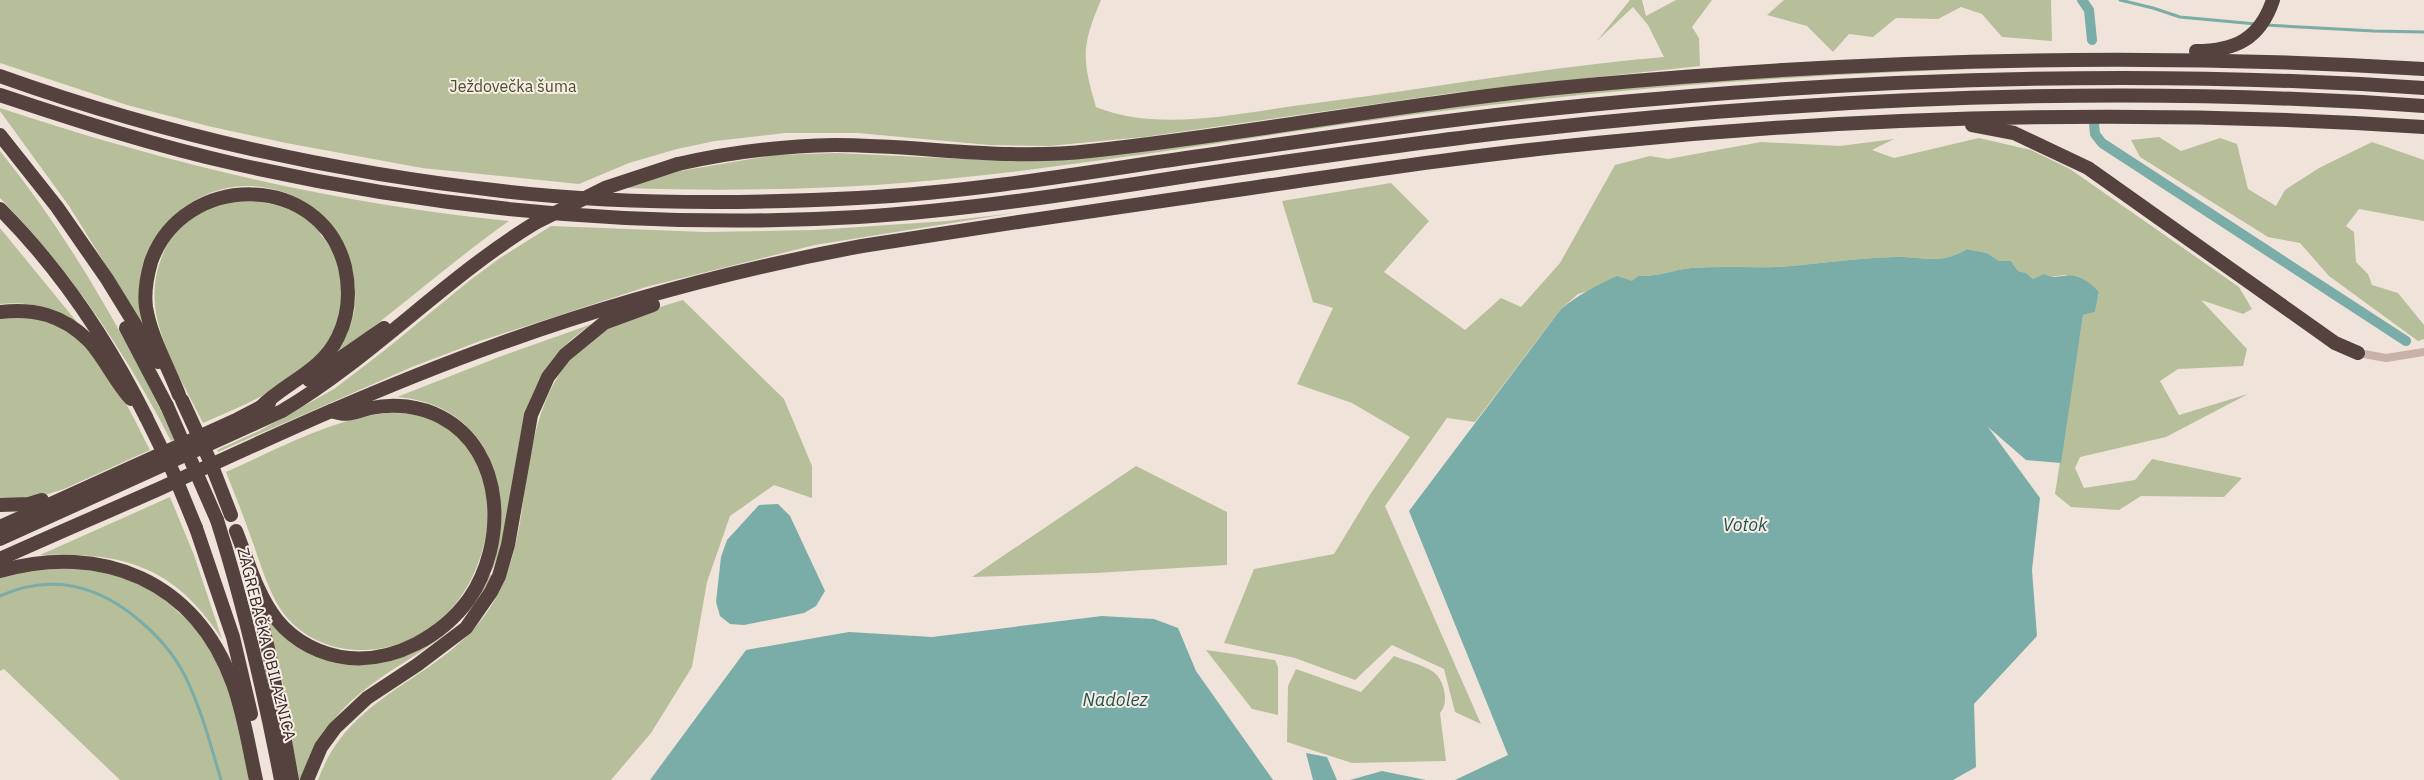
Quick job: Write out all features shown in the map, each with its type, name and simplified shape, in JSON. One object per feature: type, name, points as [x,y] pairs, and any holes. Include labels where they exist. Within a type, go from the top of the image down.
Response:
[{"type":"highway","points":[[2154,58],[2170,52],[2204,51],[2232,47],[2258,29],[2271,6]]},
{"type":"highway","points":[[0,539],[282,410],[319,389],[479,260],[535,223],[605,188],[678,164],[734,152],[838,145],[980,153],[1086,152],[1387,109],[1587,85],[1860,65],[2027,59],[2154,58],[2424,69]]},
{"type":"highway","points":[[0,76],[72,102],[156,125],[232,145],[332,166],[503,191],[686,201],[861,198],[969,188],[1489,116],[1590,105],[1853,85],[1946,80],[2131,77],[2424,88]]},
{"type":"highway","points":[[0,95],[160,146],[234,164],[331,184],[443,202],[553,213],[693,219],[858,217],[962,207],[1084,192],[1499,133],[1604,122],[1853,102],[2018,97],[2136,96],[2347,101],[2424,106]]},
{"type":"highway","points":[[0,559],[331,411],[496,344],[712,278],[787,260],[862,246],[1388,168],[1596,143],[1751,130],[1914,120],[2140,116],[2337,121],[2424,127]]},
{"type":"highway","points":[[1914,120],[1980,126],[2014,133],[2061,154],[2103,178],[2335,343],[2358,353]]},
{"type":"highway","points":[[4,140],[57,207],[107,279],[180,397]]},
{"type":"highway","name":"ZAGREBAČKA OBILAZNICA","points":[[18,158],[100,285],[138,349],[167,406],[217,520],[239,587],[266,704],[281,780]]},
{"type":"highway","points":[[260,407],[272,396],[299,380],[333,346],[343,324],[348,290],[343,262],[330,234],[306,212],[278,198],[261,194],[237,194],[207,202],[180,218],[158,244],[148,271],[146,306],[152,330],[180,397],[210,461],[236,531],[263,624],[292,780]]},
{"type":"highway","points":[[0,209],[52,269],[89,318],[123,372],[146,417]]},
{"type":"highway","points":[[307,780],[321,747],[335,728],[367,698],[417,665],[466,628],[491,592],[499,576],[508,546],[531,415],[548,377],[565,355],[604,323],[699,290],[712,278]]},
{"type":"highway","points":[[0,312],[32,310],[58,319],[88,340],[122,390],[146,417]]},
{"type":"highway","points":[[0,527],[238,420],[334,364],[395,318],[413,315]]},
{"type":"highway","points":[[236,531],[261,593],[278,621],[300,642],[326,654],[340,657],[370,658],[400,651],[430,636],[458,613],[469,599],[485,567],[494,524],[493,488],[488,471],[471,441],[458,428],[425,410],[392,405],[346,415],[331,411]]},
{"type":"highway","name":"ZAGREBAČKA OBILAZNICA","points":[[146,417],[173,472],[196,528],[233,637],[250,708],[262,780]]},
{"type":"highway","points":[[0,505],[29,504],[79,490]]},
{"type":"highway","points":[[0,571],[41,561],[90,562],[133,573],[172,595],[204,629],[225,664],[241,710],[256,780]]},
{"type":"street","points":[[2358,353],[2386,358],[2424,352]]},
{"type":"green space","name":"Ježdovečka šuma","points":[[0,0],[1101,0],[1090,30],[1086,53],[1088,77],[1096,107],[1122,115],[1176,120],[1233,115],[1533,72],[1664,57],[1648,25],[1633,7],[1597,41],[1630,0],[1642,0],[1646,16],[1676,0],[1712,0],[1692,27],[1699,38],[1700,66],[1459,92],[1144,137],[1049,146],[989,145],[857,133],[785,133],[715,141],[677,149],[629,163],[579,184],[422,168],[286,143],[208,126],[127,105],[0,63]]},
{"type":"green space","points":[[1784,0],[2051,0],[2052,41],[2002,37],[1982,14],[1961,7],[1938,19],[1896,18],[1873,37],[1849,34],[1833,52],[1807,26],[1767,15]]},
{"type":"green space","points":[[2001,68],[1785,78],[1569,96],[1357,122],[1083,163],[945,179],[845,187],[782,189],[688,190],[626,188],[680,171],[774,155],[837,153],[1006,161],[1585,91],[1825,72]]},
{"type":"green space","points":[[0,108],[125,146],[252,179],[379,204],[509,221],[320,367],[344,337],[351,324],[355,305],[352,268],[341,240],[325,218],[303,201],[279,190],[252,186],[225,188],[199,198],[175,215],[154,241],[148,253],[146,268],[147,331],[69,206],[0,111]]},
{"type":"green space","points":[[2159,137],[2181,151],[2220,138],[2237,144],[2248,189],[2276,206],[2285,190],[2319,168],[2372,142],[2424,160],[2424,221],[2359,209],[2346,226],[2354,232],[2356,262],[2368,274],[2372,285],[2398,293],[2424,325],[2424,339],[2418,341],[2329,276],[2300,243],[2268,237],[2140,157],[2131,140]]},
{"type":"green space","points":[[1979,138],[2031,150],[2070,169],[2239,287],[2252,309],[2243,314],[2201,300],[2247,349],[2243,366],[2178,369],[2160,381],[2179,415],[2248,394],[2166,437],[2080,457],[2075,468],[2084,488],[2135,480],[2152,459],[2242,478],[2224,497],[2141,496],[2119,510],[2071,507],[2055,494],[2083,315],[2095,312],[2099,293],[2065,275],[2033,279],[2026,273],[2018,271],[2011,261],[1999,261],[1987,253],[1967,249],[1941,259],[1897,257],[1779,267],[1684,269],[1638,276],[1632,282],[1604,282],[1595,289],[1578,294],[1561,309],[1475,422],[1447,418],[1385,506],[1481,724],[1455,712],[1444,669],[1392,645],[1355,680],[1295,658],[1224,643],[1254,569],[1334,554],[1371,493],[1410,437],[1352,403],[1297,384],[1333,308],[1313,302],[1282,201],[1391,183],[1429,221],[1384,272],[1465,330],[1501,298],[1521,307],[1560,263],[1615,165],[1650,156],[1668,159],[1761,142],[1840,146],[1894,139],[1872,150],[1894,158]]},
{"type":"green space","points":[[0,151],[26,184],[96,290],[137,363],[175,439],[171,441],[135,376],[73,282],[50,253],[0,198]]},
{"type":"green space","points":[[241,199],[285,208],[313,223],[331,250],[338,266],[341,302],[338,319],[331,336],[309,365],[272,391],[203,423],[165,345],[157,318],[155,285],[158,268],[164,252],[172,238],[183,225],[196,214],[211,206]]},
{"type":"green space","points":[[1014,213],[815,245],[646,287],[480,341],[412,367],[218,452],[217,450],[259,431],[334,389],[469,281],[500,258],[551,226],[705,232],[814,230],[947,221]]},
{"type":"green space","points":[[0,228],[77,322],[49,309],[31,305],[0,304]]},
{"type":"green space","points":[[683,300],[784,399],[812,466],[812,498],[774,485],[730,516],[707,582],[692,667],[651,733],[611,780],[318,780],[332,751],[350,728],[370,708],[440,659],[462,641],[491,607],[504,581],[513,553],[520,525],[537,426],[546,400],[558,376],[575,354],[596,336],[623,321]]},
{"type":"green space","points":[[0,317],[38,319],[59,327],[77,339],[93,354],[107,372],[150,450],[64,489],[39,497],[0,500]]},
{"type":"green space","points":[[592,324],[562,349],[541,377],[528,407],[520,439],[503,539],[491,573],[498,543],[501,513],[498,485],[489,458],[475,435],[455,417],[429,404],[397,397],[499,357]]},
{"type":"green space","points":[[388,413],[436,422],[468,448],[485,485],[487,528],[475,572],[450,610],[413,638],[365,650],[334,647],[315,639],[298,628],[290,621],[276,602],[226,472],[325,428],[367,416]]},
{"type":"green space","points":[[1136,466],[1227,512],[1227,565],[1096,573],[972,577]]},
{"type":"green space","points":[[170,497],[194,555],[222,639],[204,614],[185,595],[166,580],[145,569],[122,561],[98,557],[40,555]]},
{"type":"green space","points":[[89,567],[152,588],[200,632],[229,686],[251,780],[120,780],[4,669],[0,671],[0,577],[27,569]]},
{"type":"green space","points":[[490,575],[492,576],[477,601],[459,621],[440,638],[376,681],[337,716],[321,739],[303,780],[298,780],[282,680],[266,612],[295,643],[388,661],[474,603]]},
{"type":"green space","points":[[1206,650],[1275,660],[1278,667],[1278,715],[1252,709]]},
{"type":"green space","points":[[1394,656],[1432,671],[1440,679],[1445,697],[1445,703],[1440,713],[1446,761],[1352,763],[1287,742],[1288,686],[1296,669],[1361,692]]},
{"type":"water","name":"Votok","points":[[1967,249],[1987,253],[1999,261],[2011,261],[2018,271],[2026,273],[2033,279],[2044,274],[2054,277],[2074,276],[2088,282],[2099,292],[2095,312],[2083,315],[2061,463],[2026,460],[1988,427],[2040,498],[2032,570],[2037,636],[1974,704],[1976,767],[1953,780],[1455,780],[1508,755],[1409,511],[1561,309],[1574,299],[1617,276],[1632,281],[1638,276],[1691,268],[1779,267],[1897,257],[1941,259]]},
{"type":"water","points":[[778,504],[790,516],[825,591],[816,606],[804,613],[744,625],[730,624],[720,616],[716,602],[721,557],[727,540],[759,505]]},
{"type":"water","name":"Nadolez","points":[[1102,616],[1154,619],[1178,628],[1196,671],[1273,780],[650,780],[746,650],[849,632],[932,637]]},
{"type":"water","points":[[1306,753],[1327,757],[1337,780],[1313,780]]},
{"type":"water","points":[[1382,771],[1426,780],[1350,780]]},
{"type":"waterway","points":[[2082,0],[2089,10],[2092,40]]},
{"type":"waterway","points":[[2120,0],[2180,17],[2256,24]]},
{"type":"waterway","points":[[2265,25],[2424,32]]},
{"type":"waterway","points":[[2094,124],[2095,134],[2102,143],[2406,341]]},
{"type":"waterway","points":[[0,596],[38,585],[74,586],[108,599],[140,621],[166,646],[185,676],[201,714],[221,780]]}]
